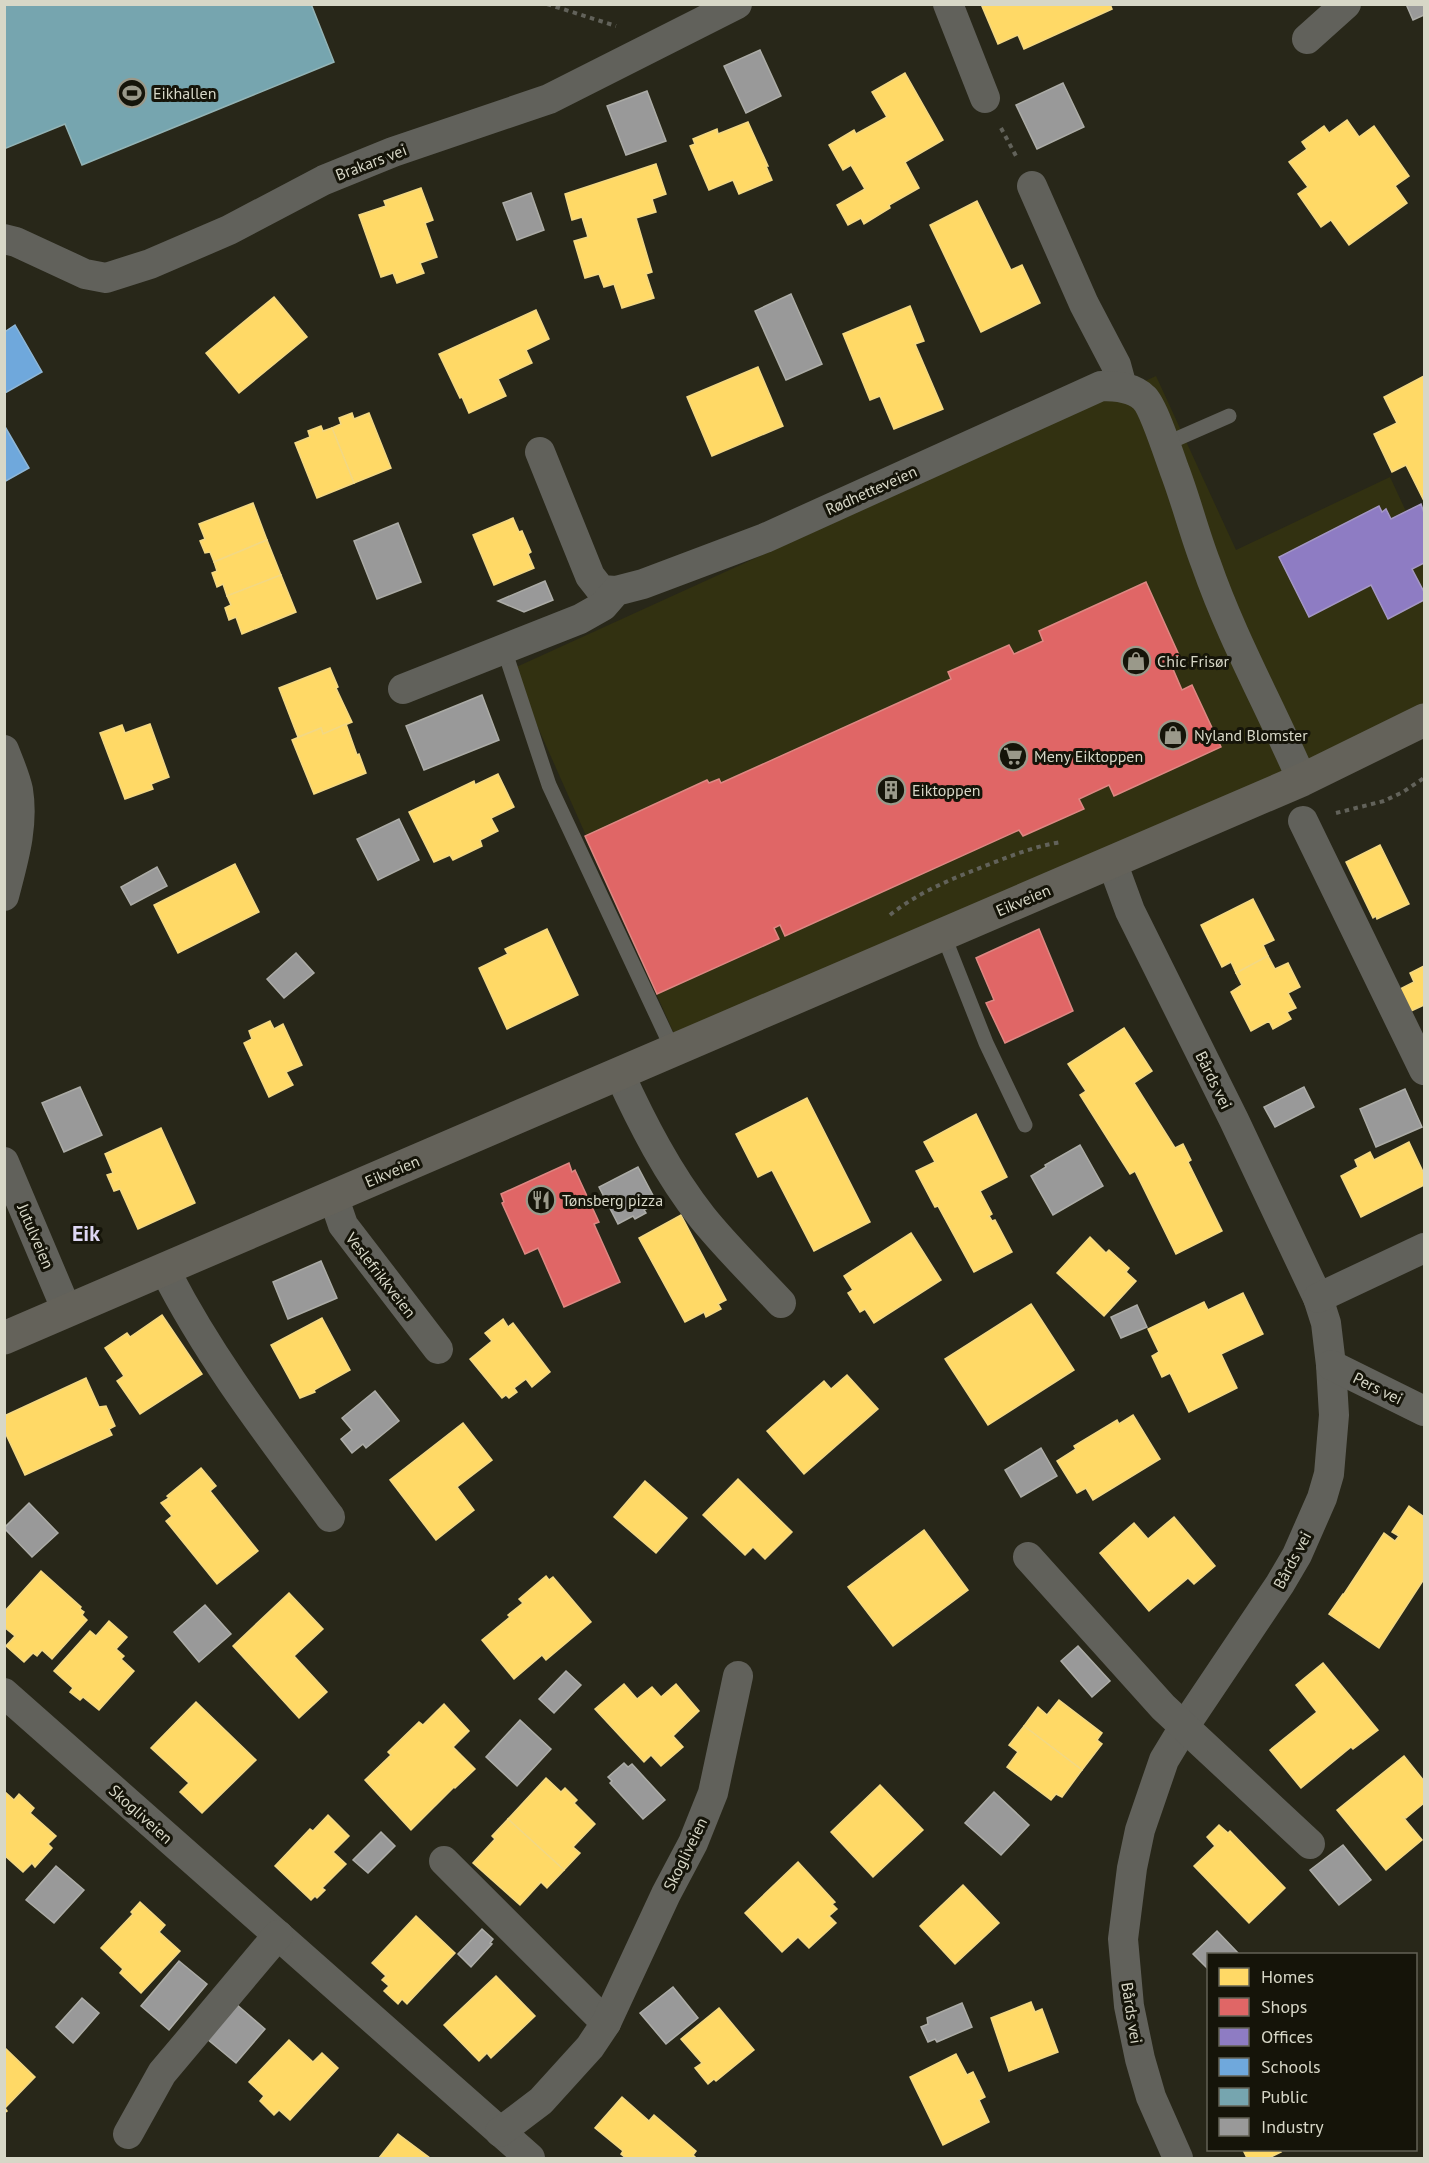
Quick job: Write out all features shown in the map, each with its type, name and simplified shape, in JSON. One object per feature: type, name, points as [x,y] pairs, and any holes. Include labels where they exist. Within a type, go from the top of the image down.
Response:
[{"type":"main road","name":"Eikveien","points":[[4,1338],[1302,780],[1425,720]]},
{"type":"street","name":"Brakars vei","points":[[4,239],[85,274],[106,278],[150,264],[229,230],[324,180],[383,156],[549,99],[737,4]]},
{"type":"street","points":[[948,4],[985,98]]},
{"type":"street","points":[[1307,39],[1346,4]]},
{"type":"street","points":[[1032,186],[1084,303],[1116,365],[1122,387],[1145,398],[1186,501],[1206,565],[1253,678],[1280,728],[1302,780]]},
{"type":"street","name":"Rødhetteveien","points":[[403,689],[580,619],[603,606],[616,591],[643,584],[765,538],[1101,386],[1122,387]]},
{"type":"street","points":[[540,452],[590,576],[602,590],[616,591]]},
{"type":"street","points":[[4,750],[17,788],[20,819],[17,846],[4,896]]},
{"type":"street","points":[[1303,821],[1425,1070]]},
{"type":"street","name":"Bårds vei","points":[[1112,862],[1122,894],[1234,1120],[1318,1298],[1326,1323],[1332,1365],[1334,1415],[1329,1474],[1322,1498],[1297,1555],[1280,1584],[1164,1760],[1140,1830],[1132,1868],[1123,1939],[1129,2007],[1151,2097],[1178,2158]]},
{"type":"street","points":[[619,1073],[663,1160],[684,1192],[704,1219],[781,1303]]},
{"type":"street","name":"Jutulveien","points":[[4,1161],[67,1311]]},
{"type":"street","name":"Veslefrikkveien","points":[[333,1196],[343,1225],[438,1349]]},
{"type":"street","points":[[1318,1298],[1425,1248]]},
{"type":"street","points":[[165,1270],[201,1336],[234,1388],[330,1518]]},
{"type":"street","name":"Pers vei","points":[[1332,1365],[1425,1411]]},
{"type":"street","points":[[1028,1557],[1184,1727],[1310,1844]]},
{"type":"street","name":"Skogliveien","points":[[500,2132],[541,2101],[590,2047],[606,2023],[666,1894],[693,1844],[713,1792],[738,1676]]},
{"type":"street","name":"Skogliveien","points":[[4,1693],[530,2158]]},
{"type":"street","points":[[444,1861],[606,2023]]},
{"type":"street","points":[[128,2134],[162,2073],[278,1935]]},
{"type":"lane","points":[[1165,444],[1229,416]]},
{"type":"lane","points":[[504,649],[549,785],[673,1050]]},
{"type":"lane","points":[[943,934],[986,1043],[1024,1125]]},
{"type":"path","points":[[548,4],[664,41]]},
{"type":"path","points":[[985,98],[1032,186]]},
{"type":"shaded area","points":[[1156,376],[1236,550],[1390,477],[1424,550],[1424,704],[1306,763],[676,1038],[512,669]]},
{"type":"building: Homes","points":[[981,4],[1110,4],[1112,9],[1024,49],[1018,35],[998,44]]},
{"type":"building: Homes","points":[[905,73],[943,140],[905,162],[919,188],[889,205],[890,208],[864,224],[861,218],[848,225],[837,205],[865,189],[851,165],[843,170],[829,145],[854,130],[856,134],[887,117],[872,92]]},
{"type":"building: Homes","points":[[1347,120],[1359,137],[1374,126],[1409,176],[1395,186],[1407,203],[1349,245],[1331,220],[1321,227],[1298,194],[1308,187],[1289,162],[1307,149],[1302,142],[1324,126],[1329,133]]},
{"type":"building: Homes","points":[[748,122],[772,180],[739,194],[733,180],[709,190],[690,146],[695,144],[693,139],[717,129],[718,134]]},
{"type":"building: Homes","points":[[656,164],[666,194],[652,199],[656,212],[636,218],[652,272],[646,274],[654,298],[622,308],[614,284],[604,287],[599,274],[585,278],[574,241],[588,237],[582,217],[572,220],[565,194]]},
{"type":"building: Homes","points":[[421,188],[433,220],[425,223],[437,257],[420,263],[424,273],[397,283],[393,273],[381,277],[359,215],[386,206],[384,201]]},
{"type":"building: Homes","points":[[977,201],[1011,270],[1022,265],[1040,303],[981,332],[930,225]]},
{"type":"building: Homes","points":[[274,297],[307,337],[239,393],[206,353]]},
{"type":"building: Homes","points":[[910,306],[924,341],[915,344],[943,409],[894,429],[880,396],[870,400],[843,334]]},
{"type":"building: Homes","points":[[536,310],[549,339],[526,350],[532,363],[498,379],[506,396],[469,413],[439,354]]},
{"type":"building: Homes","points":[[758,367],[783,426],[712,456],[687,397]]},
{"type":"building: Homes","points":[[1424,376],[1424,501],[1406,465],[1392,472],[1374,434],[1397,423],[1384,397]]},
{"type":"building: Homes","points":[[352,413],[354,419],[369,413],[391,468],[354,483],[332,428],[341,424],[339,418]]},
{"type":"building: Homes","points":[[321,426],[323,431],[332,428],[354,483],[317,498],[295,443],[310,437],[308,431]]},
{"type":"building: Homes","points":[[253,503],[267,540],[214,562],[210,552],[205,553],[200,541],[205,539],[199,524]]},
{"type":"building: Homes","points":[[513,518],[519,532],[522,531],[531,552],[528,554],[534,568],[494,585],[473,535]]},
{"type":"building: Homes","points":[[267,540],[281,575],[227,596],[223,584],[217,587],[212,573],[217,571],[214,562]]},
{"type":"building: Homes","points":[[281,575],[296,612],[242,634],[236,617],[229,620],[225,608],[231,605],[227,596]]},
{"type":"building: Homes","points":[[330,668],[338,687],[336,688],[352,722],[323,734],[321,728],[298,737],[279,688]]},
{"type":"building: Homes","points":[[150,724],[169,777],[151,784],[153,789],[125,799],[100,733],[122,725],[125,733]]},
{"type":"building: Homes","points":[[346,724],[366,773],[314,794],[292,740],[321,728],[323,734]]},
{"type":"building: Homes","points":[[498,774],[514,807],[491,818],[498,831],[480,840],[482,846],[453,860],[450,855],[434,862],[409,812],[474,781],[475,785]]},
{"type":"building: Homes","points":[[1380,845],[1409,904],[1377,919],[1376,916],[1373,918],[1346,862]]},
{"type":"building: Homes","points":[[235,864],[259,912],[178,953],[154,905]]},
{"type":"building: Homes","points":[[1253,899],[1274,940],[1263,945],[1268,956],[1236,973],[1231,962],[1222,967],[1201,925]]},
{"type":"building: Homes","points":[[547,929],[578,995],[507,1029],[479,968],[508,954],[505,949]]},
{"type":"building: Homes","points":[[1268,956],[1275,969],[1288,963],[1300,987],[1288,993],[1296,1008],[1287,1012],[1291,1019],[1273,1029],[1269,1021],[1251,1031],[1231,992],[1242,985],[1236,973]]},
{"type":"building: Homes","points":[[1424,966],[1424,1005],[1409,1012],[1398,990],[1414,982],[1410,973]]},
{"type":"building: Homes","points":[[270,1021],[274,1029],[283,1024],[302,1065],[286,1072],[293,1085],[269,1097],[244,1043],[252,1039],[249,1031]]},
{"type":"building: Homes","points":[[1124,1028],[1152,1071],[1134,1083],[1175,1148],[1183,1144],[1191,1160],[1188,1162],[1222,1231],[1176,1254],[1135,1171],[1130,1174],[1080,1095],[1086,1091],[1068,1064]]},
{"type":"building: Homes","points":[[807,1098],[870,1222],[814,1251],[772,1170],[758,1177],[736,1134]]},
{"type":"building: Homes","points":[[976,1114],[1007,1177],[980,1191],[992,1214],[989,1216],[992,1221],[995,1220],[1012,1252],[974,1272],[916,1171],[935,1162],[924,1142]]},
{"type":"building: Homes","points":[[161,1128],[195,1203],[138,1229],[120,1189],[114,1191],[107,1175],[113,1173],[105,1154]]},
{"type":"building: Homes","points":[[1409,1142],[1424,1174],[1424,1185],[1361,1217],[1341,1176],[1358,1167],[1355,1160],[1370,1152],[1374,1160]]},
{"type":"building: Homes","points":[[681,1215],[726,1300],[718,1304],[721,1309],[706,1317],[704,1312],[685,1322],[639,1238]]},
{"type":"building: Homes","points":[[911,1233],[941,1280],[874,1323],[865,1309],[860,1312],[848,1293],[853,1290],[844,1276]]},
{"type":"building: Homes","points":[[1090,1237],[1106,1253],[1109,1250],[1129,1268],[1126,1272],[1136,1281],[1104,1316],[1057,1273]]},
{"type":"building: Homes","points":[[1243,1293],[1263,1334],[1221,1354],[1237,1388],[1189,1412],[1170,1373],[1162,1377],[1152,1356],[1159,1352],[1148,1329],[1204,1302],[1208,1310]]},
{"type":"building: Homes","points":[[1031,1304],[1074,1370],[988,1425],[945,1359]]},
{"type":"building: Homes","points":[[162,1315],[202,1374],[140,1414],[117,1381],[124,1376],[105,1348],[127,1333],[130,1337]]},
{"type":"building: Homes","points":[[322,1318],[350,1370],[314,1390],[315,1392],[300,1398],[271,1345]]},
{"type":"building: Homes","points":[[503,1319],[508,1327],[513,1323],[550,1372],[532,1387],[526,1379],[514,1388],[517,1392],[509,1398],[506,1395],[502,1398],[470,1359],[492,1341],[485,1333]]},
{"type":"building: Homes","points":[[847,1375],[878,1409],[804,1474],[767,1431],[824,1381],[831,1389]]},
{"type":"building: Homes","points":[[86,1378],[99,1407],[106,1406],[115,1426],[109,1429],[112,1435],[25,1475],[4,1430],[4,1416]]},
{"type":"building: Homes","points":[[1133,1415],[1160,1459],[1093,1500],[1086,1488],[1077,1493],[1057,1461],[1076,1449],[1074,1446],[1117,1420],[1119,1424]]},
{"type":"building: Homes","points":[[463,1423],[492,1460],[457,1487],[474,1510],[436,1540],[390,1480]]},
{"type":"building: Homes","points":[[201,1468],[216,1486],[210,1491],[258,1551],[217,1584],[166,1521],[172,1516],[161,1503]]},
{"type":"building: Homes","points":[[738,1479],[792,1532],[765,1559],[753,1547],[745,1555],[703,1515]]},
{"type":"building: Homes","points":[[645,1481],[687,1518],[656,1553],[614,1517]]},
{"type":"building: Homes","points":[[1409,1506],[1424,1517],[1424,1579],[1379,1648],[1329,1614],[1384,1533],[1395,1541],[1399,1536],[1392,1532]]},
{"type":"building: Homes","points":[[1174,1517],[1215,1566],[1194,1584],[1188,1578],[1149,1611],[1100,1553],[1134,1523],[1148,1539]]},
{"type":"building: Homes","points":[[924,1530],[968,1590],[893,1646],[848,1587]]},
{"type":"building: Homes","points":[[41,1571],[81,1607],[80,1609],[84,1612],[82,1615],[87,1620],[52,1659],[42,1650],[37,1656],[33,1653],[24,1662],[6,1646],[15,1636],[4,1627],[4,1612]]},
{"type":"building: Homes","points":[[546,1576],[549,1580],[553,1577],[591,1622],[546,1660],[542,1655],[514,1679],[482,1640],[510,1617],[508,1615],[523,1603],[519,1599]]},
{"type":"building: Homes","points":[[289,1593],[323,1629],[294,1656],[327,1692],[299,1718],[233,1646]]},
{"type":"building: Homes","points":[[109,1621],[127,1637],[116,1649],[124,1656],[121,1659],[134,1671],[99,1710],[83,1697],[80,1700],[70,1692],[73,1688],[54,1671],[90,1631],[96,1636]]},
{"type":"building: Homes","points":[[1323,1663],[1378,1730],[1353,1749],[1351,1747],[1301,1788],[1270,1750],[1317,1712],[1296,1685]]},
{"type":"building: Homes","points":[[624,1684],[637,1699],[652,1687],[661,1697],[676,1684],[699,1711],[673,1736],[683,1747],[661,1766],[651,1755],[644,1762],[595,1709]]},
{"type":"building: Homes","points":[[1059,1700],[1102,1733],[1097,1740],[1102,1744],[1082,1770],[1024,1726],[1038,1707],[1047,1715]]},
{"type":"building: Homes","points":[[196,1702],[256,1760],[202,1813],[180,1792],[189,1783],[151,1748]]},
{"type":"building: Homes","points":[[444,1704],[469,1731],[453,1747],[475,1769],[411,1830],[365,1780],[391,1755],[388,1752],[419,1722],[423,1725]]},
{"type":"building: Homes","points":[[1024,1726],[1082,1770],[1062,1797],[1056,1794],[1051,1800],[1007,1767],[1018,1752],[1009,1745]]},
{"type":"building: Homes","points":[[1404,1756],[1424,1781],[1424,1803],[1406,1818],[1403,1817],[1422,1840],[1386,1870],[1337,1810]]},
{"type":"building: Homes","points":[[546,1778],[561,1792],[565,1788],[577,1800],[574,1803],[595,1824],[573,1847],[580,1853],[564,1870],[508,1819]]},
{"type":"building: Homes","points":[[880,1785],[923,1830],[873,1877],[831,1832]]},
{"type":"building: Homes","points":[[4,1791],[14,1800],[19,1794],[34,1808],[30,1813],[56,1836],[48,1844],[52,1848],[35,1867],[32,1863],[23,1872],[4,1855]]},
{"type":"building: Homes","points":[[328,1815],[349,1836],[333,1852],[346,1864],[322,1888],[325,1890],[317,1898],[315,1896],[311,1900],[275,1866],[310,1829],[313,1831]]},
{"type":"building: Homes","points":[[508,1819],[564,1870],[547,1888],[541,1882],[520,1905],[473,1863],[495,1839],[492,1836]]},
{"type":"building: Homes","points":[[1219,1825],[1228,1833],[1230,1831],[1285,1888],[1249,1923],[1194,1866],[1215,1846],[1207,1837]]},
{"type":"building: Homes","points":[[798,1862],[835,1902],[832,1904],[837,1909],[829,1916],[836,1923],[809,1948],[798,1937],[782,1952],[745,1913]]},
{"type":"building: Homes","points":[[963,1885],[999,1923],[955,1964],[920,1926]]},
{"type":"building: Homes","points":[[140,1902],[165,1925],[159,1932],[180,1951],[141,1993],[120,1973],[123,1969],[101,1948],[133,1914],[131,1912]]},
{"type":"building: Homes","points":[[416,1916],[455,1953],[407,2004],[402,1999],[398,2004],[384,1991],[389,1986],[382,1980],[386,1976],[372,1963]]},
{"type":"building: Homes","points":[[496,1976],[535,2016],[491,2058],[487,2053],[479,2061],[444,2025]]},
{"type":"building: Homes","points":[[1031,2002],[1035,2012],[1042,2009],[1058,2052],[1009,2071],[991,2018]]},
{"type":"building: Homes","points":[[719,2008],[754,2050],[716,2081],[714,2079],[708,2084],[695,2068],[702,2063],[681,2039]]},
{"type":"building: Homes","points":[[289,2040],[313,2062],[322,2053],[338,2068],[290,2120],[279,2110],[274,2115],[260,2101],[264,2096],[249,2082]]},
{"type":"building: Homes","points":[[4,2047],[35,2077],[5,2108],[7,2111],[4,2113]]},
{"type":"building: Homes","points":[[956,2054],[967,2075],[973,2072],[985,2097],[979,2100],[989,2122],[943,2145],[910,2077]]},
{"type":"building: Homes","points":[[622,2097],[649,2121],[654,2115],[696,2151],[693,2155],[696,2158],[626,2158],[621,2154],[623,2151],[595,2128]]},
{"type":"building: Homes","points":[[398,2134],[430,2158],[379,2158]]},
{"type":"building: Homes","points":[[1244,2151],[1281,2152],[1269,2158],[1247,2158]]},
{"type":"building: Shops","name":"Eiktoppen","points":[[1146,582],[1183,664],[1173,669],[1182,690],[1192,685],[1221,747],[1114,796],[1109,785],[1079,799],[1084,809],[1023,836],[1019,830],[785,936],[780,925],[774,928],[779,939],[657,994],[585,836],[707,780],[709,783],[719,779],[721,783],[951,679],[948,672],[1009,645],[1014,654],[1043,641],[1039,631]]},
{"type":"building: Shops","points":[[1039,929],[1073,1011],[1005,1043],[986,1003],[994,1000],[976,958]]},
{"type":"building: Shops","points":[[569,1163],[572,1172],[575,1170],[599,1222],[594,1224],[620,1282],[564,1307],[538,1248],[525,1254],[502,1203],[504,1202],[501,1194]]},
{"type":"building: Offices","points":[[1421,504],[1424,513],[1424,563],[1412,569],[1424,592],[1424,600],[1388,619],[1371,585],[1309,617],[1279,557],[1379,506],[1382,512],[1386,509],[1391,519]]},
{"type":"building: Schools","points":[[15,325],[42,372],[5,393],[4,328],[6,331]]},
{"type":"building: Schools","points":[[4,425],[29,468],[4,482]]},
{"type":"building: Public","name":"Eikhallen","points":[[4,4],[311,4],[334,62],[82,165],[65,124],[4,149]]},
{"type":"building: Industry","points":[[1406,4],[1424,4],[1424,15],[1413,20]]},
{"type":"building: Industry","points":[[760,50],[781,96],[746,113],[724,66]]},
{"type":"building: Industry","points":[[1063,83],[1084,127],[1037,149],[1016,105]]},
{"type":"building: Industry","points":[[647,91],[666,141],[626,155],[607,106]]},
{"type":"building: Industry","points":[[531,193],[544,230],[517,240],[503,203]]},
{"type":"building: Industry","points":[[791,294],[822,364],[786,380],[755,311]]},
{"type":"building: Industry","points":[[398,523],[421,582],[377,599],[354,541]]},
{"type":"building: Industry","points":[[545,581],[553,600],[524,612],[498,601]]},
{"type":"building: Industry","points":[[482,695],[499,740],[424,770],[406,726]]},
{"type":"building: Industry","points":[[399,819],[419,860],[378,880],[357,839]]},
{"type":"building: Industry","points":[[157,867],[167,886],[131,905],[121,887]]},
{"type":"building: Industry","points":[[296,953],[314,973],[284,998],[267,979]]},
{"type":"building: Industry","points":[[80,1087],[102,1135],[64,1152],[42,1103]]},
{"type":"building: Industry","points":[[1304,1087],[1314,1107],[1275,1127],[1264,1107]]},
{"type":"building: Industry","points":[[1405,1089],[1422,1127],[1376,1147],[1360,1109]]},
{"type":"building: Industry","points":[[1080,1145],[1103,1186],[1053,1215],[1031,1176],[1046,1167],[1045,1165]]},
{"type":"building: Industry","points":[[638,1167],[657,1203],[644,1210],[646,1213],[635,1219],[633,1216],[618,1224],[599,1187]]},
{"type":"building: Industry","points":[[321,1261],[337,1298],[288,1319],[273,1282]]},
{"type":"building: Industry","points":[[1137,1305],[1147,1327],[1121,1338],[1111,1317]]},
{"type":"building: Industry","points":[[375,1391],[399,1421],[366,1448],[363,1444],[352,1453],[341,1439],[352,1430],[342,1418]]},
{"type":"building: Industry","points":[[1041,1448],[1057,1476],[1021,1497],[1005,1470]]},
{"type":"building: Industry","points":[[29,1503],[58,1533],[32,1557],[4,1528]]},
{"type":"building: Industry","points":[[205,1605],[231,1634],[199,1662],[174,1632]]},
{"type":"building: Industry","points":[[1078,1646],[1110,1681],[1092,1697],[1061,1661]]},
{"type":"building: Industry","points":[[566,1671],[581,1685],[554,1713],[539,1699]]},
{"type":"building: Industry","points":[[520,1720],[551,1749],[517,1786],[486,1757]]},
{"type":"building: Industry","points":[[624,1763],[628,1767],[632,1764],[665,1800],[643,1819],[610,1783],[612,1781],[608,1777]]},
{"type":"building: Industry","points":[[994,1792],[1029,1825],[1001,1855],[965,1823]]},
{"type":"building: Industry","points":[[381,1832],[395,1846],[368,1873],[353,1860]]},
{"type":"building: Industry","points":[[1343,1845],[1371,1880],[1339,1905],[1310,1870]]},
{"type":"building: Industry","points":[[56,1866],[84,1890],[54,1923],[26,1900]]},
{"type":"building: Industry","points":[[482,1929],[493,1939],[490,1943],[492,1944],[471,1967],[458,1954]]},
{"type":"building: Industry","points":[[1217,1931],[1238,1953],[1207,1953],[1207,1968],[1193,1954]]},
{"type":"building: Industry","points":[[179,1961],[207,1984],[169,2030],[141,2006]]},
{"type":"building: Industry","points":[[673,1987],[698,2018],[666,2044],[640,2013]]},
{"type":"building: Industry","points":[[82,1998],[99,2013],[73,2043],[56,2027]]},
{"type":"building: Industry","points":[[962,2003],[972,2027],[937,2042],[935,2039],[928,2042],[921,2027],[928,2024],[927,2018]]},
{"type":"building: Industry","points":[[236,2004],[265,2029],[236,2063],[207,2039]]},
{"type":"place","name":"Eikhallen","points":[[132,93]]},
{"type":"place","name":"Chic Frisør","points":[[1136,661]]},
{"type":"place","name":"Nyland Blomster","points":[[1173,735]]},
{"type":"place","name":"Meny Eiktoppen","points":[[1013,756]]},
{"type":"place","name":"Eiktoppen","points":[[891,790]]},
{"type":"place","name":"Tønsberg pizza","points":[[541,1200]]},
{"type":"district","name":"Eik","points":[[86,1233]]}]
